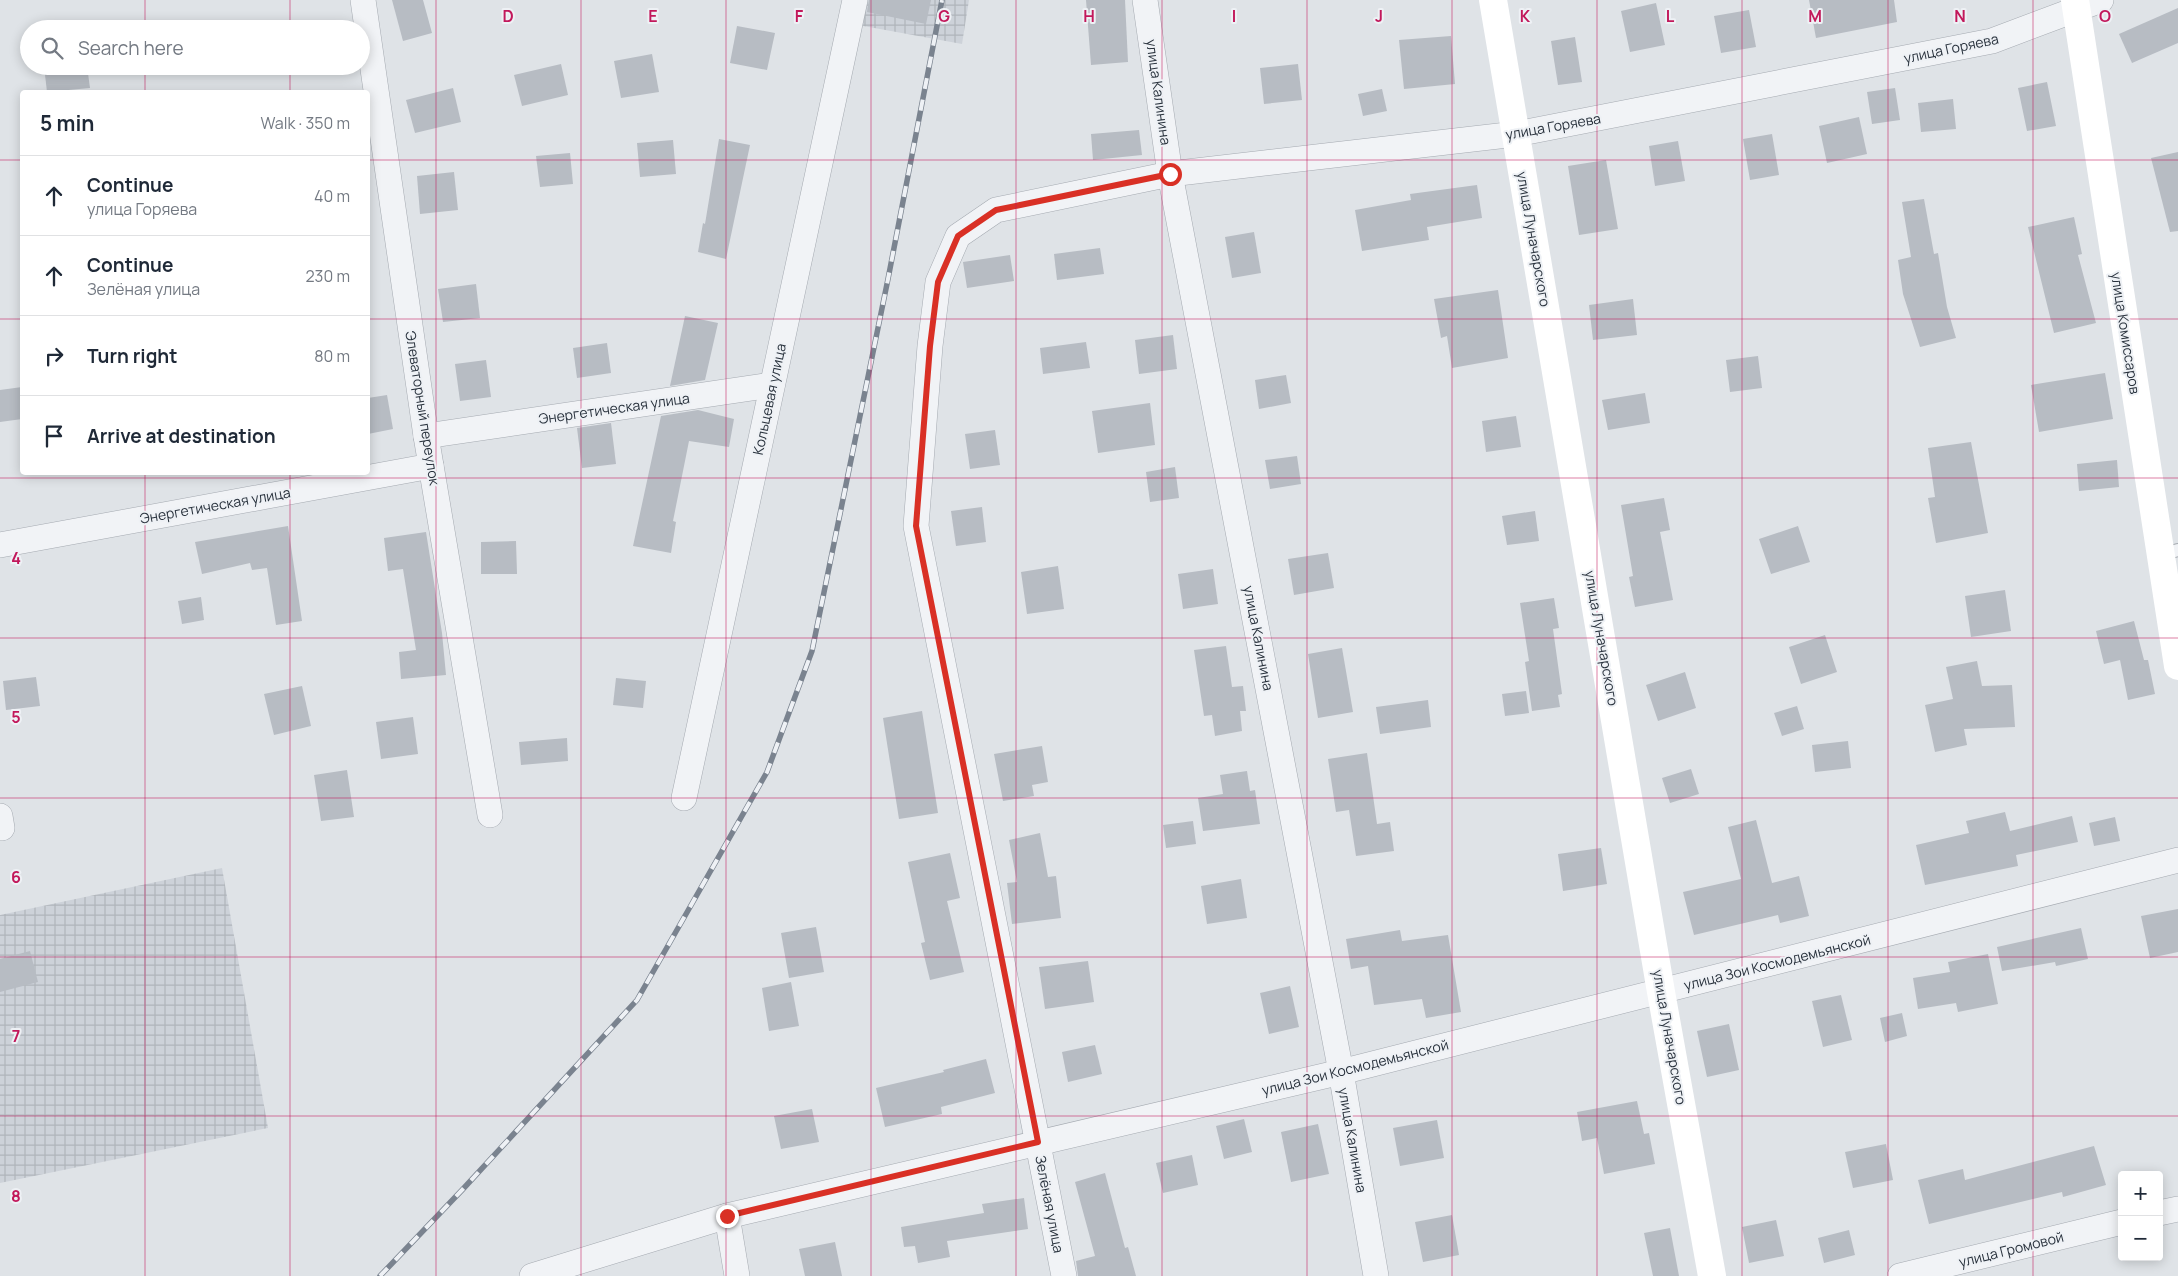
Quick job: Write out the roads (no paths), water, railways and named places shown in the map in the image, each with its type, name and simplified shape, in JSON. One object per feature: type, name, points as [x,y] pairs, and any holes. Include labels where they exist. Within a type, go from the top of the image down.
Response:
[{"type":"main road","name":"улица Луначарского","points":[[1493,0],[1712,1276]]},
{"type":"main road","name":"улица Комиссаров","points":[[2084,3],[2169,553],[2178,666]]},
{"type":"street","name":"Элеваторный переулок","points":[[363,0],[366,20]]},
{"type":"street","name":"Кольцевая улица","points":[[684,798],[855,0]]},
{"type":"street","name":"улица Калинина","points":[[1145,0],[1170,174],[1341,1072],[1376,1276]]},
{"type":"street","name":"улица Горяева","points":[[996,210],[1170,174],[1516,134],[1992,41],[2084,3]]},
{"type":"street","name":"Элеваторный переулок","points":[[370,48],[426,436],[490,815]]},
{"type":"street","name":"Зелёная улица","points":[[996,210],[958,236],[938,282],[930,346],[916,526],[1064,1276]]},
{"type":"street","name":"Энергетическая улица","points":[[426,436],[772,385]]},
{"type":"street","name":"Энергетическая улица","points":[[0,545],[431,466]]},
{"type":"street","name":"улица Зои Космодемьянской","points":[[532,1276],[727,1216],[1341,1072],[2178,860]]},
{"type":"street","points":[[2163,1212],[2178,1209]]},
{"type":"street","points":[[727,1216],[738,1276]]},
{"type":"street","name":"улица Громовой","points":[[1900,1276],[2118,1223]]},
{"type":"railway","points":[[380,1276],[637,1000],[767,772],[812,651],[888,279],[942,0]]}]
